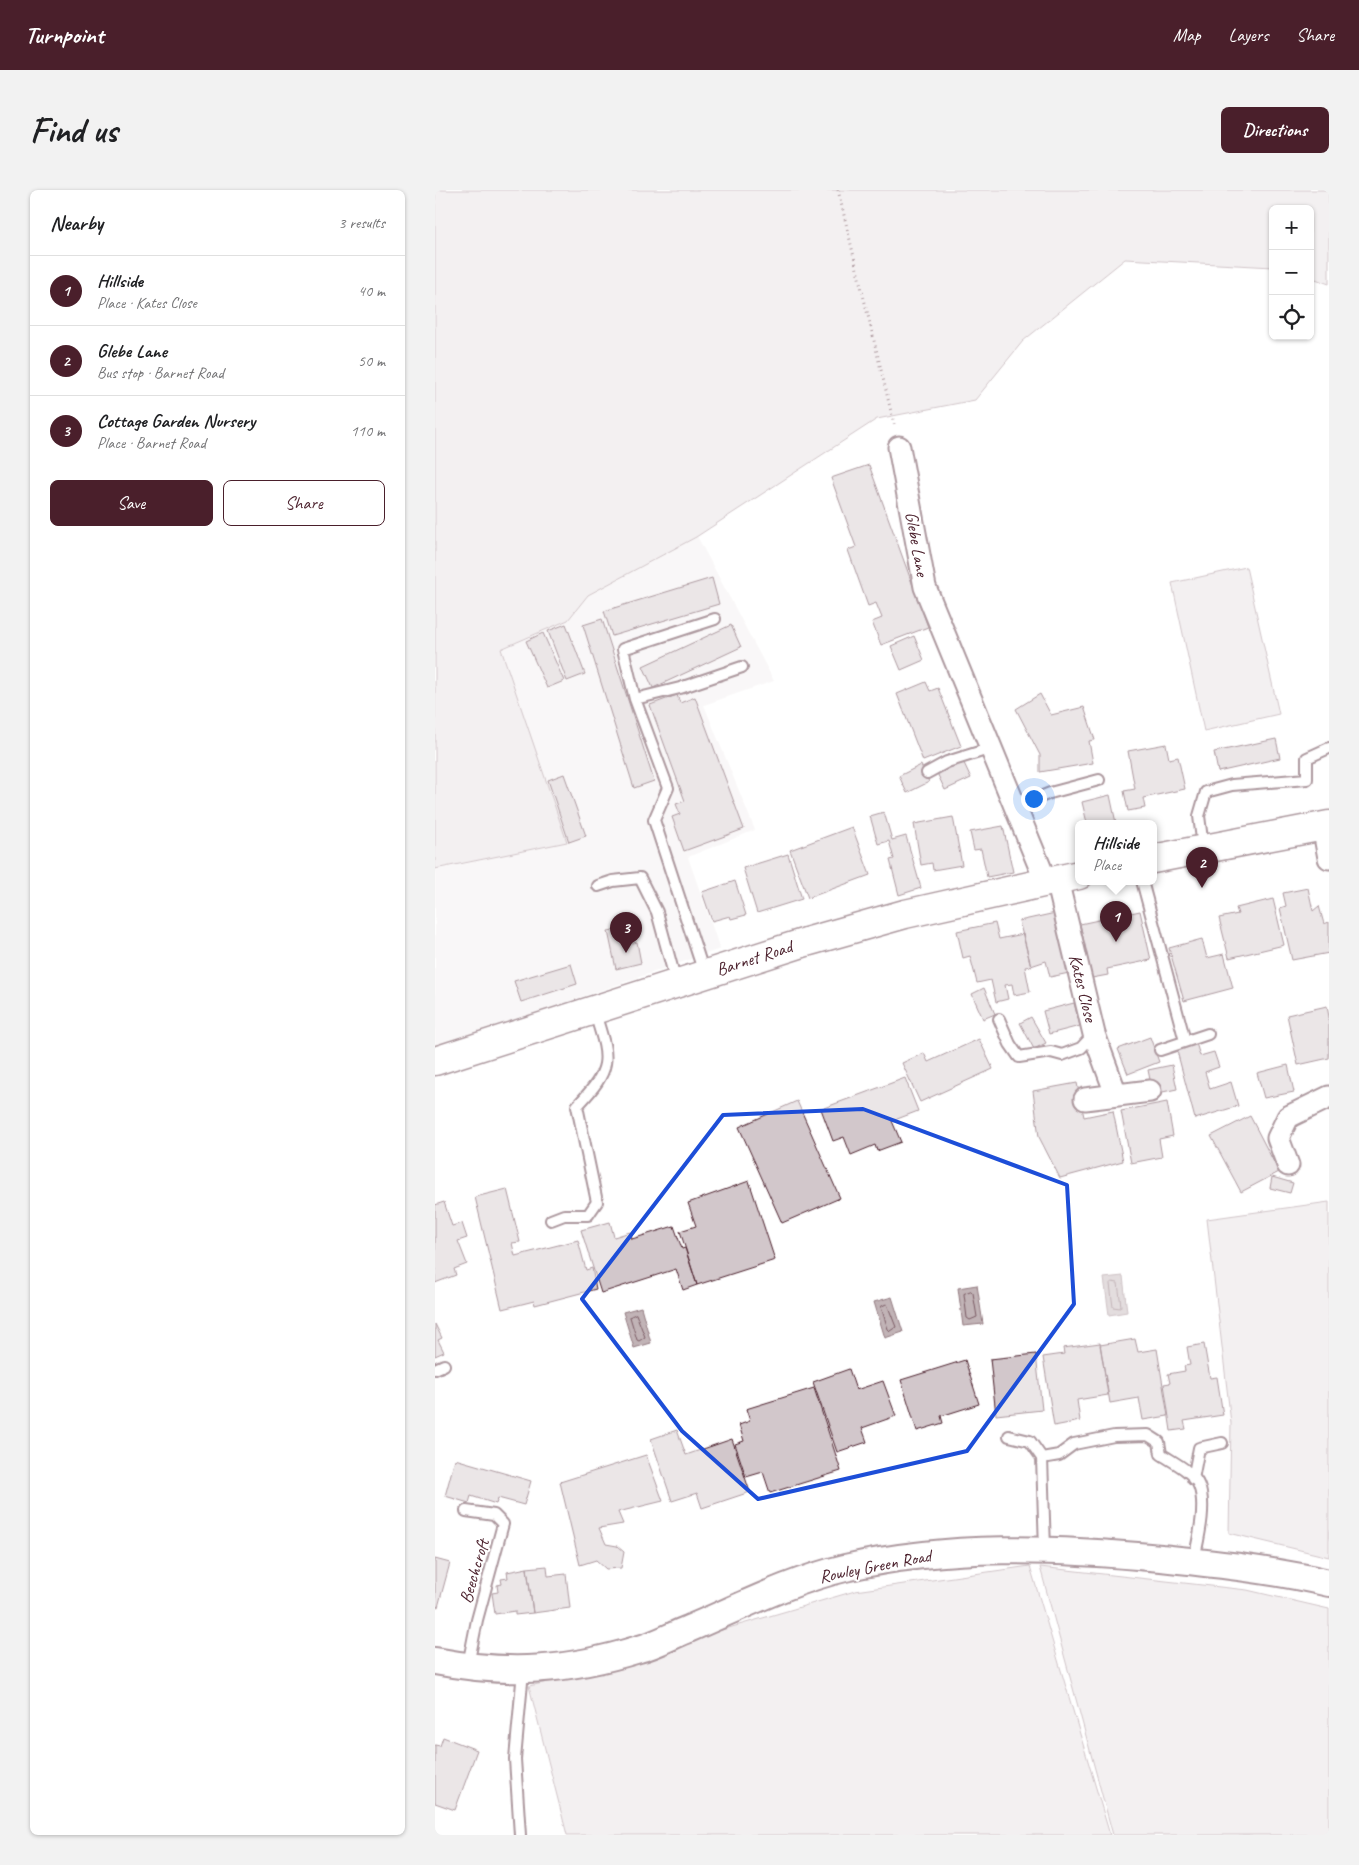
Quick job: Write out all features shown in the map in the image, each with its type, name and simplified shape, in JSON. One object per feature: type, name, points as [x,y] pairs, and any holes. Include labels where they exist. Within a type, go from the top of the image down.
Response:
[{"type":"main road","points":[[1157,858],[1326,825]]},
{"type":"main road","name":"Barnet Road","points":[[435,1062],[593,1009],[905,914],[1060,879]]},
{"type":"street","name":"Glebe Lane","points":[[899,447],[925,587],[1016,807],[1060,879]]},
{"type":"street","points":[[1326,825],[1329,858]]},
{"type":"street","name":"Kates Close","points":[[1060,879],[1094,1034],[1116,1094]]},
{"type":"street","points":[[1085,1099],[1149,1091]]},
{"type":"street","points":[[1288,1165],[1278,1138],[1288,1117],[1329,1097]]},
{"type":"street","name":"Rowley Green Road","points":[[435,1661],[468,1667],[523,1671],[563,1667],[640,1649],[807,1579],[844,1568],[885,1560],[956,1551],[1045,1549],[1194,1561],[1329,1583]]},
{"type":"lane","points":[[705,974],[654,820],[668,788],[635,699],[623,649],[715,619]]},
{"type":"lane","points":[[635,699],[680,688],[742,667]]},
{"type":"lane","points":[[927,773],[947,762],[991,748]]},
{"type":"lane","points":[[1203,848],[1199,816],[1206,792],[1233,785],[1307,779],[1307,758],[1329,748]]},
{"type":"lane","points":[[1016,807],[1050,793],[1099,780]]},
{"type":"lane","points":[[598,886],[613,881],[640,878],[657,912],[677,983]]},
{"type":"lane","points":[[1144,885],[1185,1041]]},
{"type":"lane","points":[[551,1220],[564,1215],[588,1215],[597,1202],[577,1106],[599,1083],[608,1054],[593,1009]]},
{"type":"lane","points":[[999,1019],[1010,1044],[1019,1057],[1051,1052],[1062,1055],[1081,1048],[1094,1034]]},
{"type":"lane","points":[[1160,1050],[1208,1034]]},
{"type":"lane","points":[[1043,1458],[1059,1455],[1074,1444],[1114,1436],[1148,1435],[1159,1442],[1161,1454],[1184,1468],[1199,1486],[1203,1520],[1194,1561]]},
{"type":"lane","points":[[1009,1436],[1030,1441],[1043,1458],[1045,1549]]},
{"type":"lane","points":[[1193,1479],[1199,1448],[1222,1443]]},
{"type":"lane","name":"Beechcroft","points":[[467,1511],[494,1515],[503,1524],[479,1611],[468,1667]]},
{"type":"lane","points":[[520,1835],[515,1759],[523,1671]]},
{"type":"path","points":[[838,190],[899,447]]},
{"type":"highlighted area","points":[[863,1109],[1067,1185],[1074,1304],[967,1451],[758,1499],[682,1431],[582,1299],[723,1115]]},
{"type":"shaded area","points":[[435,190],[1329,190],[1329,284],[1314,278],[1314,205],[1269,205],[1269,267],[1125,259],[1023,341],[975,400],[877,419],[696,537],[588,595],[568,620],[501,649],[567,842],[435,869]]},
{"type":"shaded area","points":[[697,536],[774,681],[704,705],[755,830],[688,857],[720,949],[435,1048],[435,870],[567,842],[501,650],[568,620],[588,595]]},
{"type":"shaded area","points":[[1246,567],[1279,714],[1204,731],[1172,583]]},
{"type":"shaded area","points":[[1329,1202],[1329,1557],[1229,1533],[1231,1423],[1207,1219]]},
{"type":"shaded area","points":[[1030,1566],[1110,1835],[567,1835],[529,1686],[636,1663],[715,1632],[855,1591]]},
{"type":"shaded area","points":[[1040,1567],[1247,1590],[1329,1609],[1329,1835],[1113,1835]]},
{"type":"water","points":[[1123,1276],[1127,1312],[1109,1315],[1104,1278]]},
{"type":"water","points":[[977,1285],[983,1324],[963,1326],[958,1288]]},
{"type":"water","points":[[892,1297],[903,1332],[885,1338],[874,1302]]},
{"type":"water","points":[[641,1307],[651,1343],[634,1348],[623,1312]]},
{"type":"building","points":[[869,465],[928,627],[881,645],[872,622],[882,618],[876,603],[868,606],[848,550],[856,547],[831,478]]},
{"type":"building","points":[[712,578],[719,604],[612,636],[604,611]]},
{"type":"building","points":[[602,619],[654,781],[634,788],[583,625]]},
{"type":"building","points":[[566,624],[585,674],[567,681],[548,631]]},
{"type":"building","points":[[731,625],[741,647],[653,688],[643,666]]},
{"type":"building","points":[[543,633],[564,681],[547,688],[526,641]]},
{"type":"building","points":[[914,636],[924,660],[901,670],[891,646]]},
{"type":"building","points":[[926,682],[930,691],[938,688],[961,746],[923,761],[897,694]]},
{"type":"building","points":[[1040,694],[1051,715],[1084,707],[1095,740],[1089,741],[1093,763],[1040,772],[1040,755],[1016,709]]},
{"type":"building","points":[[677,695],[680,703],[695,697],[744,829],[684,851],[672,817],[680,814],[676,804],[685,801],[650,705]]},
{"type":"building","points":[[1276,739],[1280,758],[1218,772],[1214,752]]},
{"type":"building","points":[[1166,744],[1169,759],[1178,757],[1185,789],[1143,798],[1145,808],[1128,811],[1124,791],[1135,789],[1128,751]]},
{"type":"building","points":[[963,761],[971,778],[945,790],[937,773]]},
{"type":"building","points":[[921,765],[929,782],[907,793],[899,776]]},
{"type":"building","points":[[564,774],[586,836],[569,842],[548,780]]},
{"type":"building","points":[[1110,795],[1115,820],[1086,820],[1082,802]]},
{"type":"building","points":[[884,812],[892,840],[906,836],[921,888],[899,895],[890,860],[894,859],[889,841],[878,844],[870,816]]},
{"type":"building","points":[[953,817],[962,865],[933,870],[932,863],[921,865],[914,824]]},
{"type":"building","points":[[1003,826],[1013,872],[987,877],[981,849],[974,850],[970,832]]},
{"type":"building","points":[[852,827],[870,875],[808,898],[790,850]]},
{"type":"building","points":[[788,854],[802,899],[757,913],[743,868]]},
{"type":"building","points":[[735,881],[746,915],[731,919],[730,916],[712,921],[702,892]]},
{"type":"building","points":[[1308,888],[1313,911],[1319,906],[1324,924],[1329,922],[1329,953],[1292,960],[1280,908],[1286,906],[1283,893]]},
{"type":"building","points":[[1273,899],[1284,945],[1229,958],[1219,918],[1238,914],[1236,908]]},
{"type":"building","points":[[1140,911],[1151,960],[1107,969],[1108,975],[1092,978],[1080,924]]},
{"type":"building","points":[[1060,912],[1074,972],[1050,977],[1046,961],[1031,966],[1019,921]]},
{"type":"building","points":[[995,923],[999,939],[1023,934],[1031,966],[1025,967],[1030,992],[1014,995],[1012,984],[1005,985],[1008,999],[996,1002],[991,980],[977,983],[970,956],[963,958],[957,931]]},
{"type":"building","points":[[625,928],[629,944],[637,942],[641,963],[616,969],[608,931]]},
{"type":"building","points":[[1202,939],[1207,958],[1224,954],[1233,988],[1184,1001],[1169,948]]},
{"type":"building","points":[[571,964],[577,984],[521,1002],[514,981]]},
{"type":"building","points":[[984,988],[995,1014],[983,1019],[972,994]]},
{"type":"building","points":[[1074,1003],[1080,1026],[1049,1034],[1043,1011]]},
{"type":"building","points":[[1327,1006],[1329,1017],[1329,1058],[1298,1065],[1287,1015]]},
{"type":"building","points":[[1031,1017],[1046,1043],[1034,1049],[1020,1023]]},
{"type":"building","points":[[1150,1037],[1159,1062],[1128,1074],[1118,1049]]},
{"type":"building","points":[[979,1039],[993,1069],[920,1102],[902,1063],[924,1053],[928,1062]]},
{"type":"building","points":[[1196,1043],[1200,1056],[1214,1052],[1219,1067],[1205,1072],[1210,1089],[1231,1082],[1238,1106],[1195,1119],[1177,1051]]},
{"type":"building","points":[[1172,1065],[1177,1089],[1153,1094],[1148,1070]]},
{"type":"building","points":[[1288,1065],[1294,1092],[1264,1098],[1257,1073]]},
{"type":"building","points":[[905,1078],[918,1111],[892,1121],[901,1142],[877,1151],[875,1145],[851,1155],[844,1137],[833,1141],[821,1109]]},
{"type":"building","points":[[1077,1083],[1084,1117],[1113,1111],[1123,1161],[1060,1178],[1039,1137],[1033,1091]]},
{"type":"building","points":[[797,1101],[840,1198],[782,1223],[739,1127]]},
{"type":"building","points":[[1167,1102],[1173,1136],[1159,1139],[1162,1157],[1131,1163],[1121,1111]]},
{"type":"building","points":[[1250,1116],[1279,1172],[1241,1192],[1211,1136]]},
{"type":"building","points":[[1272,1177],[1293,1183],[1290,1193],[1270,1188]]},
{"type":"building","points":[[749,1181],[775,1260],[697,1285],[680,1231],[696,1226],[688,1203]]},
{"type":"building","points":[[507,1189],[520,1242],[512,1243],[515,1256],[578,1240],[586,1270],[592,1268],[596,1289],[535,1305],[534,1301],[502,1309],[475,1197]]},
{"type":"building","points":[[444,1202],[452,1226],[462,1223],[467,1238],[458,1241],[467,1264],[454,1269],[456,1275],[435,1283],[435,1205]]},
{"type":"building","points":[[610,1222],[614,1237],[630,1232],[632,1239],[674,1226],[682,1249],[685,1248],[697,1285],[683,1290],[676,1269],[601,1293],[581,1230]]},
{"type":"building","points":[[435,1324],[442,1338],[438,1340],[444,1352],[435,1356]]},
{"type":"building","points":[[1135,1339],[1138,1352],[1157,1349],[1168,1416],[1143,1420],[1139,1398],[1110,1403],[1100,1345]]},
{"type":"building","points":[[1100,1343],[1108,1395],[1077,1400],[1080,1421],[1054,1426],[1043,1357],[1064,1354],[1063,1348]]},
{"type":"building","points":[[1204,1344],[1210,1378],[1217,1377],[1223,1415],[1184,1421],[1186,1429],[1171,1431],[1164,1384],[1170,1383],[1168,1374],[1185,1371],[1184,1366],[1190,1365],[1187,1347]]},
{"type":"building","points":[[1036,1354],[1042,1410],[996,1415],[990,1359]]},
{"type":"building","points":[[965,1360],[979,1404],[941,1416],[943,1423],[917,1431],[901,1380]]},
{"type":"building","points":[[849,1369],[856,1390],[883,1381],[896,1416],[862,1428],[867,1442],[837,1452],[813,1382]]},
{"type":"building","points":[[814,1388],[841,1471],[770,1493],[763,1472],[746,1477],[735,1444],[744,1441],[739,1425],[750,1421],[746,1409]]},
{"type":"building","points":[[677,1430],[686,1455],[732,1439],[750,1492],[702,1508],[697,1493],[672,1501],[651,1439]]},
{"type":"building","points":[[646,1455],[663,1501],[618,1512],[623,1524],[599,1528],[606,1544],[617,1546],[624,1552],[621,1568],[606,1569],[596,1560],[580,1565],[560,1482]]},
{"type":"building","points":[[455,1459],[531,1481],[524,1505],[498,1498],[496,1504],[471,1496],[469,1503],[445,1496]]},
{"type":"building","points":[[435,1559],[450,1563],[438,1607],[435,1606]]},
{"type":"building","points":[[547,1566],[548,1576],[566,1574],[570,1608],[533,1613],[527,1568]]},
{"type":"building","points":[[527,1568],[533,1613],[515,1615],[515,1611],[495,1614],[492,1593],[498,1592],[497,1585],[502,1584],[501,1579],[508,1578],[507,1572]]},
{"type":"building","points":[[443,1737],[477,1750],[455,1810],[435,1803],[435,1745],[440,1746]]},
{"type":"place","name":"Glebe Lane","points":[[1202,888]]},
{"type":"place","name":"Hillside","points":[[1116,942]]},
{"type":"place","name":"Cottage Garden Nursery","points":[[626,953]]}]
